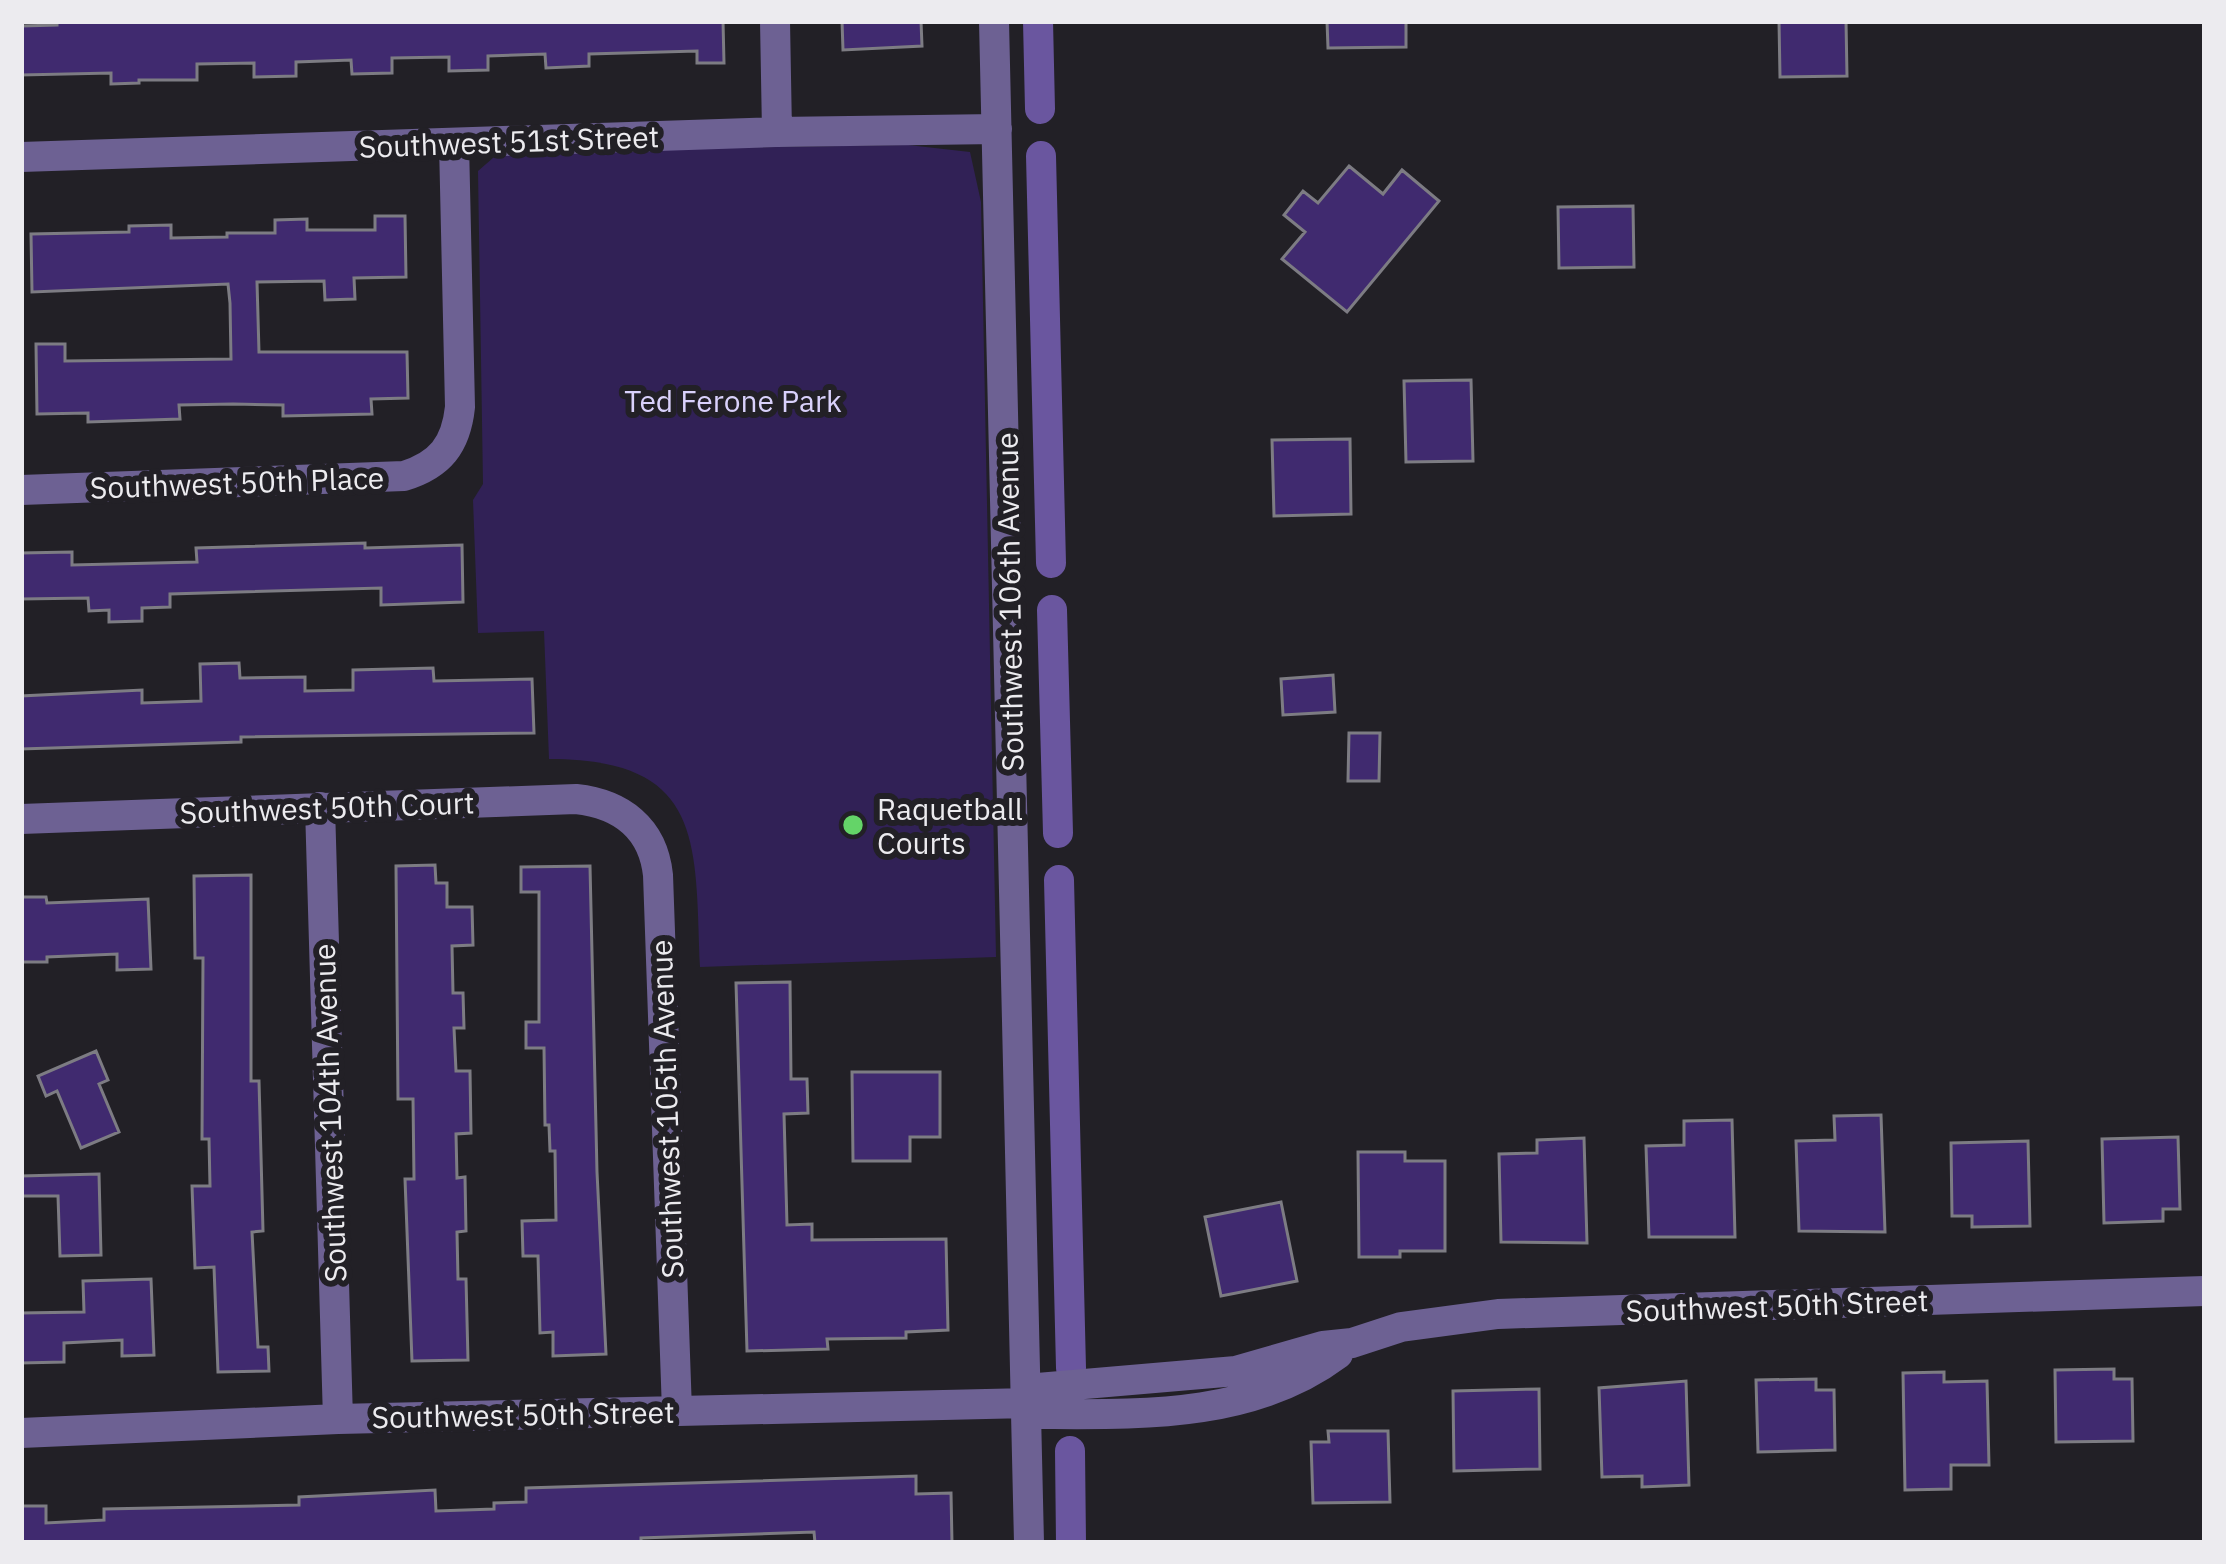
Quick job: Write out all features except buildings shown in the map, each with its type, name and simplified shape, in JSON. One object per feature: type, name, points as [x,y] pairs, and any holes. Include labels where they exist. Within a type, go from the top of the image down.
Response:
[{"type":"street","points":[[775,21],[777,132]]},
{"type":"street","name":"Southwest 106th Avenue","points":[[994,21],[1029,1543]]},
{"type":"street","name":"Southwest 51st Street","points":[[21,157],[997,129]]},
{"type":"street","name":"Southwest 50th Place","points":[[21,490],[404,476],[422,471],[446,452],[454,439],[460,407],[454,143]]},
{"type":"street","name":"Southwest 50th Court","points":[[21,819],[576,799],[596,801],[629,818]]},
{"type":"street","name":"Southwest 104th Avenue","points":[[320,808],[338,1419]]},
{"type":"street","name":"Southwest 105th Avenue","points":[[629,818],[650,842],[658,874],[676,1411]]},
{"type":"street","name":"Southwest 50th Street","points":[[21,1433],[338,1419],[1026,1402],[1198,1409],[1246,1398],[1296,1378],[1352,1343],[1401,1327],[1498,1314],[2205,1291]]},
{"type":"green space","name":"Ted Ferone Park","points":[[908,145],[970,152],[981,202],[996,957],[700,967],[696,882],[681,816],[664,792],[638,774],[600,763],[549,759],[544,631],[478,633],[473,500],[483,484],[478,171],[501,151]]},
{"type":"waterway","points":[[1038,21],[1040,109]]},
{"type":"waterway","points":[[1041,156],[1051,563]]},
{"type":"waterway","points":[[1052,610],[1058,833]]},
{"type":"waterway","points":[[1059,880],[1071,1368]]},
{"type":"waterway","points":[[1070,1451],[1071,1543]]},
{"type":"place","name":"Raquetball Courts","points":[[853,825]]}]
